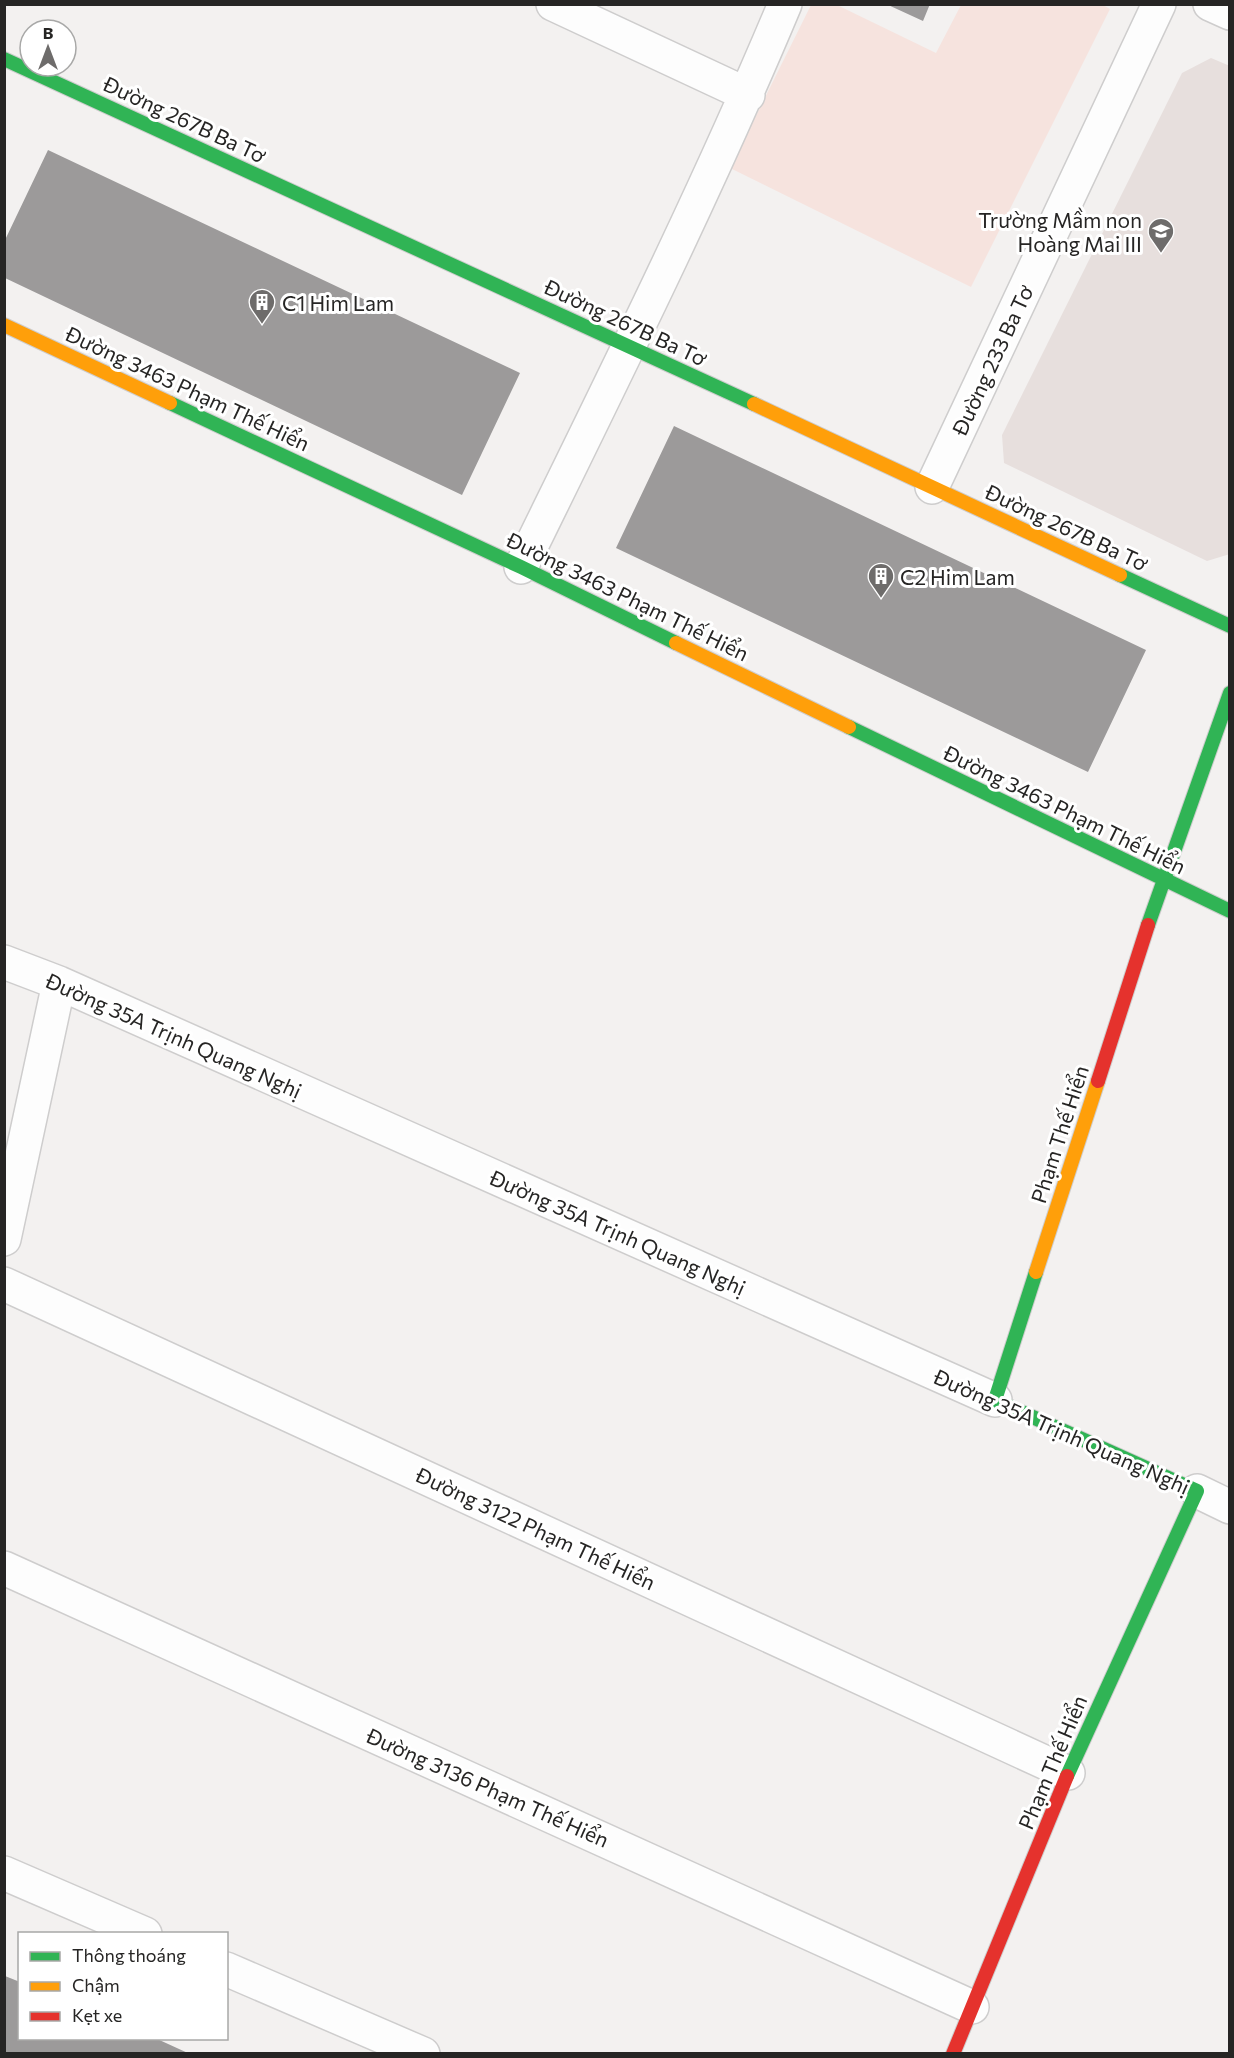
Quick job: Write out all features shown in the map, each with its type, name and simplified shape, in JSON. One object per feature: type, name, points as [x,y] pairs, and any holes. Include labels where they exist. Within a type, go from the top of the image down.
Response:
[{"type":"street","points":[[553,4],[747,95]]},
{"type":"street","points":[[521,567],[629,346],[747,95],[785,4]]},
{"type":"street","name":"Đường 233 Ba Tơ","points":[[932,487],[1159,4]]},
{"type":"street","points":[[1210,4],[1230,14]]},
{"type":"street","name":"Đường 267B Ba Tơ","points":[[4,59],[629,346],[1230,626]]},
{"type":"street","name":"Đường 3463 Phạm Thế Hiển","points":[[4,325],[521,567],[1230,911]]},
{"type":"street","name":"Phạm Thế Hiển","points":[[994,1400],[1163,880],[1230,693]]},
{"type":"street","name":"Đường 35A Trịnh Quang Nghị","points":[[4,962],[59,983],[1230,1507]]},
{"type":"street","points":[[4,1239],[59,983]]},
{"type":"street","name":"Đường 3122 Phạm Thế Hiển","points":[[4,1284],[1068,1773]]},
{"type":"street","name":"Phạm Thế Hiển","points":[[953,2054],[1068,1773],[1197,1491]]},
{"type":"street","name":"Đường 3136 Phạm Thế Hiển","points":[[4,1568],[972,2007]]},
{"type":"street","points":[[4,1873],[140,1932]]},
{"type":"street","points":[[228,1970],[423,2054]]},
{"type":"shaded area","points":[[1101,4],[1110,9],[971,287],[730,168],[811,5],[837,5],[936,53],[961,5]]},
{"type":"shaded area","name":"Trường Mầm non Hoàng Mai III","points":[[1211,58],[1230,66],[1230,554],[1207,561],[1004,463],[1002,435],[1182,73]]},
{"type":"building","points":[[886,4],[930,4],[923,21]]},
{"type":"building","name":"C1 Him Lam","points":[[48,150],[520,373],[462,495],[5,278],[5,240]]},
{"type":"building","name":"C2 Him Lam","points":[[674,426],[1146,650],[1088,772],[616,548]]},
{"type":"building","points":[[5,1976],[18,1981],[18,2040],[159,2040],[190,2054],[5,2054]]},
{"type":"traffic: fast","points":[[4,59],[754,404]]},
{"type":"traffic: fast","points":[[170,403],[521,567],[676,643]]},
{"type":"traffic: fast","points":[[1120,575],[1230,626]]},
{"type":"traffic: fast","points":[[1148,925],[1230,693]]},
{"type":"traffic: fast","points":[[849,727],[1230,911]]},
{"type":"traffic: fast","points":[[1036,1272],[995,1400],[1197,1491],[1067,1776]]},
{"type":"traffic: slow","points":[[4,325],[170,403]]},
{"type":"traffic: slow","points":[[754,404],[1120,575]]},
{"type":"traffic: slow","points":[[676,643],[849,727]]},
{"type":"traffic: slow","points":[[1036,1272],[1098,1081]]},
{"type":"traffic: jam","points":[[1098,1081],[1148,925]]},
{"type":"traffic: jam","points":[[953,2054],[1067,1776]]},
{"type":"place","name":"Trường Mầm non Hoàng Mai III","points":[[1161,254]]},
{"type":"place","name":"C1 Him Lam","points":[[262,325]]},
{"type":"place","name":"C2 Him Lam","points":[[881,599]]}]
